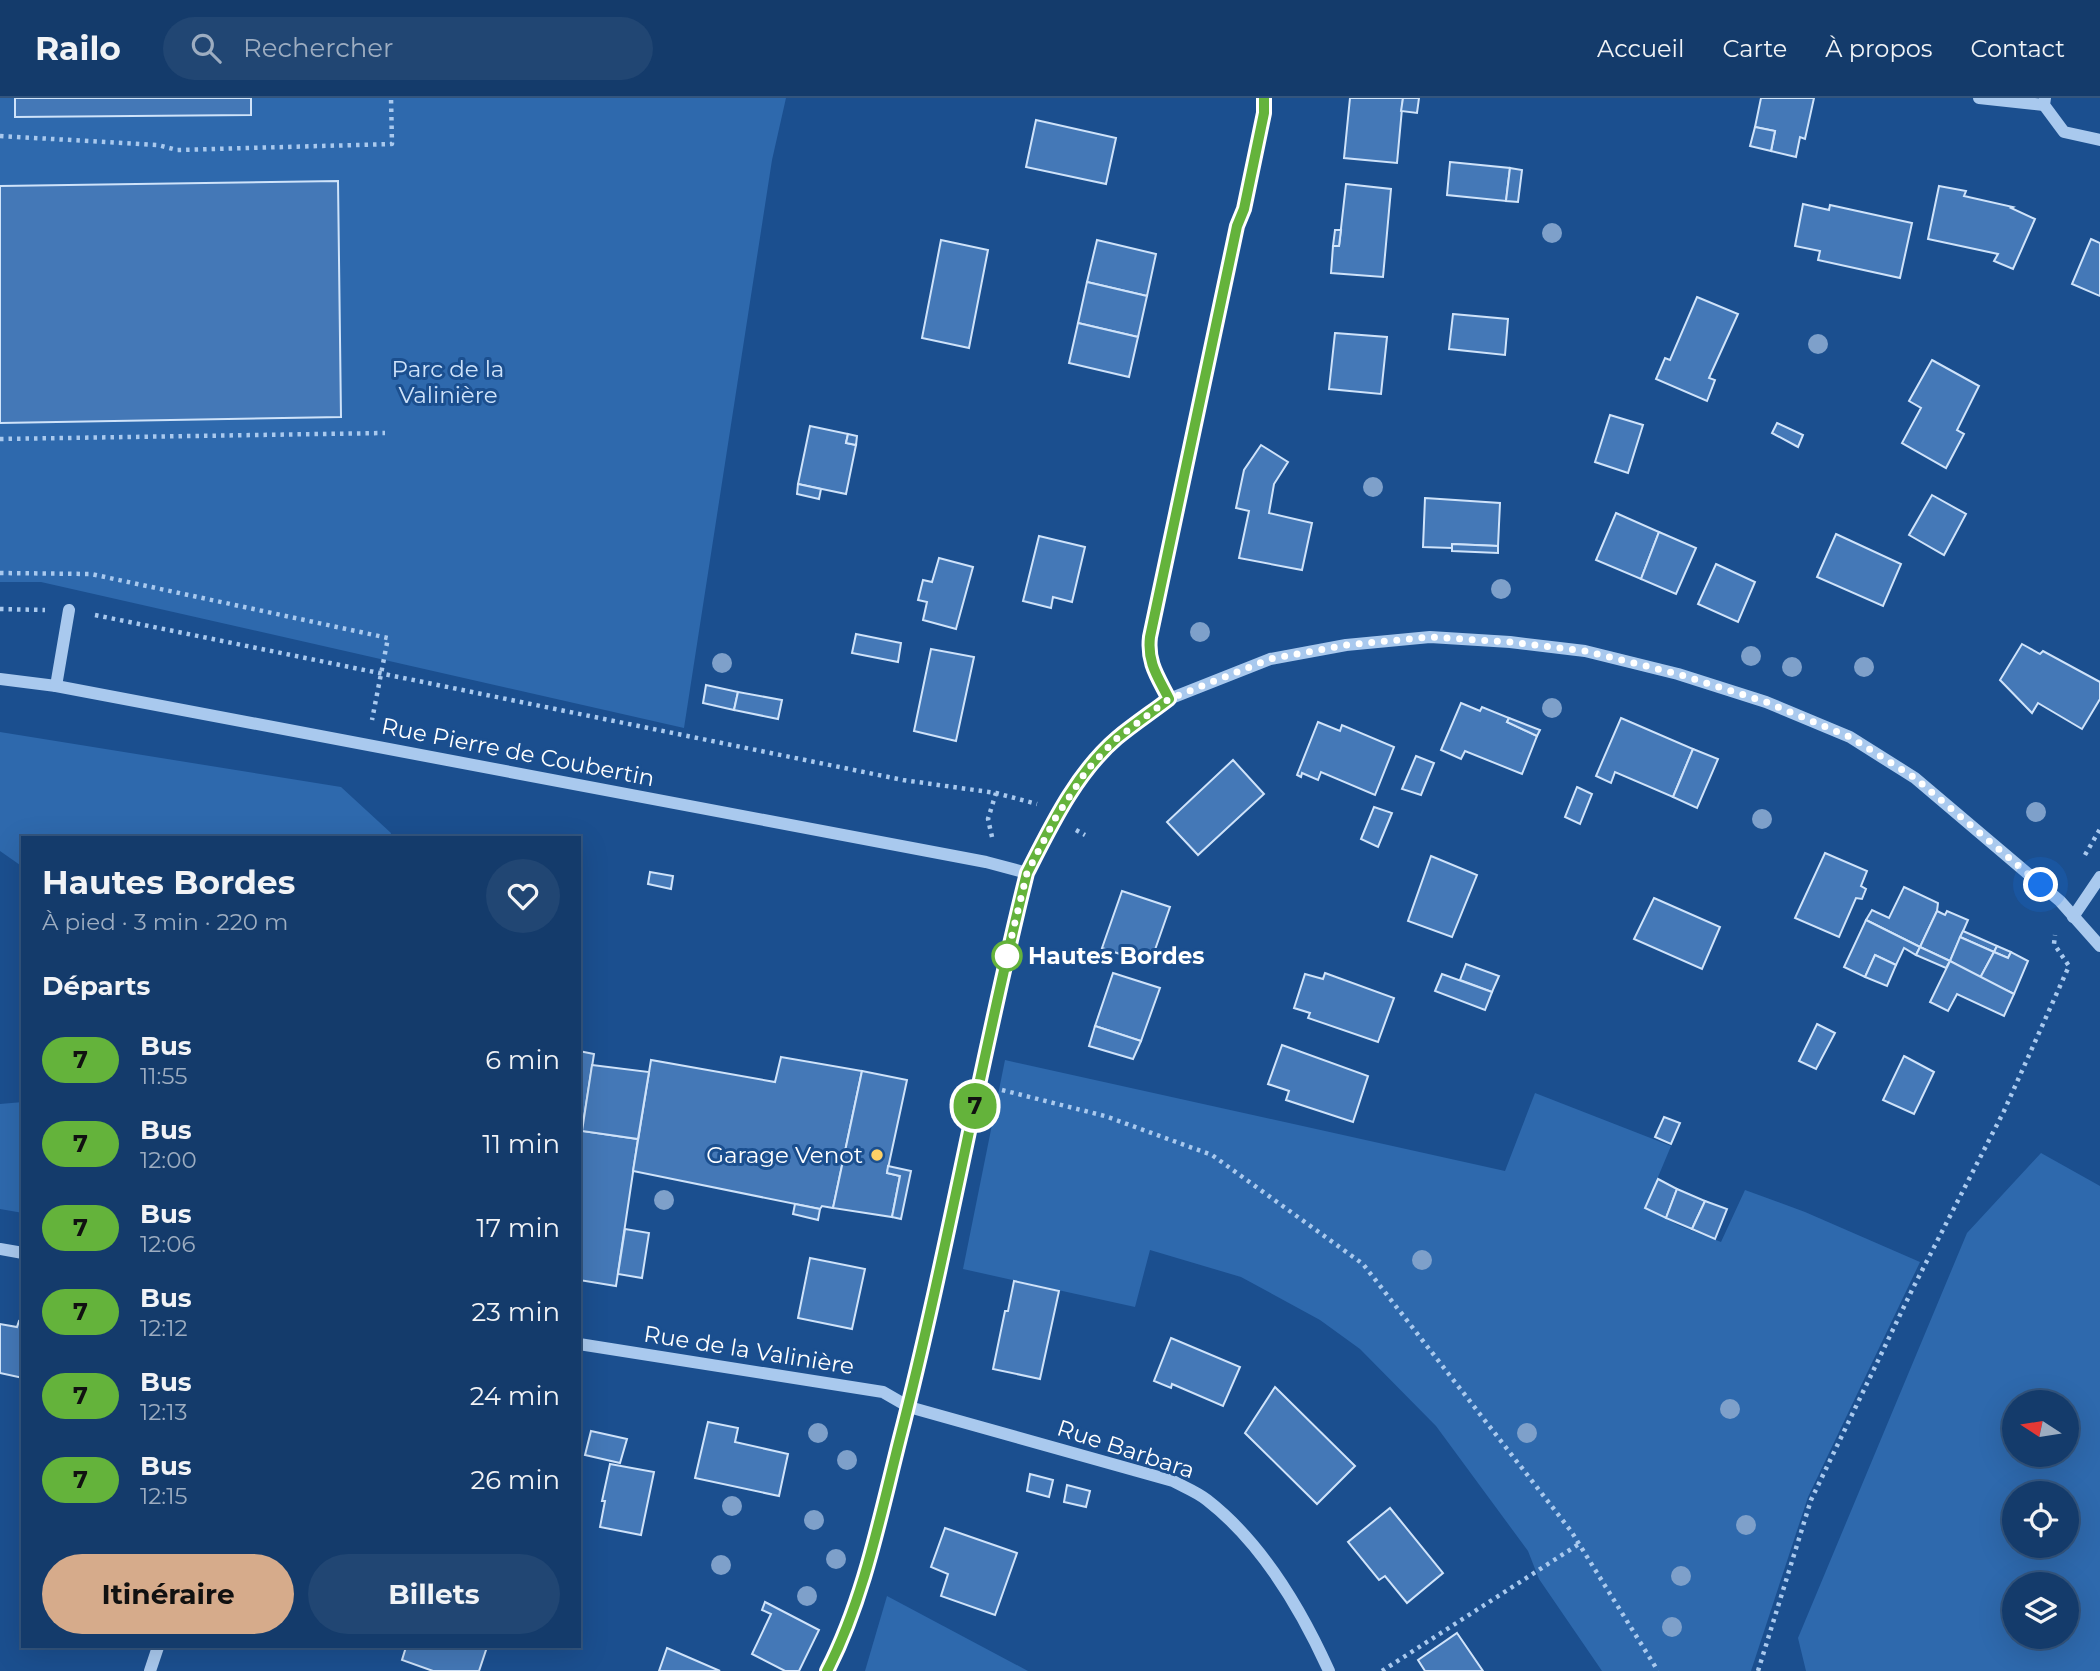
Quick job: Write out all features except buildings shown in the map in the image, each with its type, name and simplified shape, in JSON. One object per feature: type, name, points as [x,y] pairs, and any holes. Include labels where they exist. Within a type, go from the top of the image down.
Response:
[{"type":"street","points":[[1169,699],[1150,662],[1150,637],[1237,226],[1247,197],[1264,113],[1264,98]]},
{"type":"street","points":[[1979,98],[2045,101],[2064,132],[2100,140]]},
{"type":"street","points":[[56,686],[69,610]]},
{"type":"street","points":[[827,1671],[838,1649],[859,1590],[909,1406],[1027,873],[1056,817],[1087,770],[1115,740],[1169,699],[1270,659],[1346,645],[1430,637],[1510,642],[1585,651],[1678,674],[1766,702],[1850,737],[1915,778],[2060,901],[2100,946]]},
{"type":"street","name":"Rue Pierre de Coubertin","points":[[0,679],[56,686],[986,862],[1027,873]]},
{"type":"street","points":[[2073,917],[2100,877]]},
{"type":"street","points":[[0,1249],[21,1253]]},
{"type":"street","name":"Rue de la Valinière","points":[[581,1344],[883,1392],[909,1406]]},
{"type":"street","name":"Rue Barbara","points":[[909,1406],[1173,1481],[1205,1498],[1238,1527],[1280,1582],[1314,1639],[1329,1671]]},
{"type":"street","points":[[150,1671],[158,1648]]},
{"type":"path","points":[[0,136],[158,145],[177,150],[392,144],[391,98]]},
{"type":"path","points":[[0,439],[385,433]]},
{"type":"path","points":[[0,573],[91,574],[388,638],[367,745]]},
{"type":"path","points":[[0,609],[69,610],[902,780],[996,793],[1037,804],[1085,835]]},
{"type":"path","points":[[993,842],[988,819],[996,793]]},
{"type":"path","points":[[2083,859],[2100,829]]},
{"type":"path","points":[[1758,1671],[1811,1500],[1912,1290],[2004,1111],[2069,966],[2053,940]]},
{"type":"path","points":[[979,1086],[1105,1116],[1212,1155],[1363,1264],[1579,1544],[1658,1671]]},
{"type":"path","points":[[1382,1671],[1579,1544]]},
{"type":"green space","name":"Parc de la Valinière","points":[[0,98],[786,98],[772,160],[684,728],[41,582],[0,582]]},
{"type":"green space","points":[[0,732],[341,787],[391,833],[390,836],[21,836],[21,874],[20,865],[0,851]]},
{"type":"green space","points":[[1005,1060],[1505,1171],[1535,1093],[1671,1146],[1645,1208],[1680,1226],[1721,1242],[1745,1190],[1805,1212],[1920,1262],[1808,1497],[1751,1671],[1602,1671],[1539,1579],[1528,1551],[1436,1426],[1360,1349],[1320,1320],[1241,1277],[1150,1250],[1135,1307],[963,1269]]},
{"type":"green space","points":[[21,1102],[21,1213],[0,1209],[0,1104]]},
{"type":"green space","points":[[2041,1153],[2100,1186],[2100,1671],[1806,1671],[1798,1638],[1967,1233]]},
{"type":"green space","points":[[887,1596],[1028,1671],[865,1671]]},
{"type":"bus line","name":"7","points":[[827,1671],[855,1602],[909,1406],[1027,873],[1056,817],[1087,770],[1115,740],[1169,699],[1150,662],[1150,637],[1237,226],[1244,209],[1264,113],[1264,98]]},
{"type":"place","name":"Hautes Bordes","points":[[1007,956]]},
{"type":"place","name":"Garage Venot","points":[[877,1155]]},
{"type":"route","points":[[1007,956],[1005,964],[1027,873],[1056,817],[1087,770],[1115,740],[1169,699],[1270,659],[1346,645],[1430,637],[1510,642],[1585,651],[1678,674],[1766,702],[1850,737],[1915,778],[2041,885]]}]
